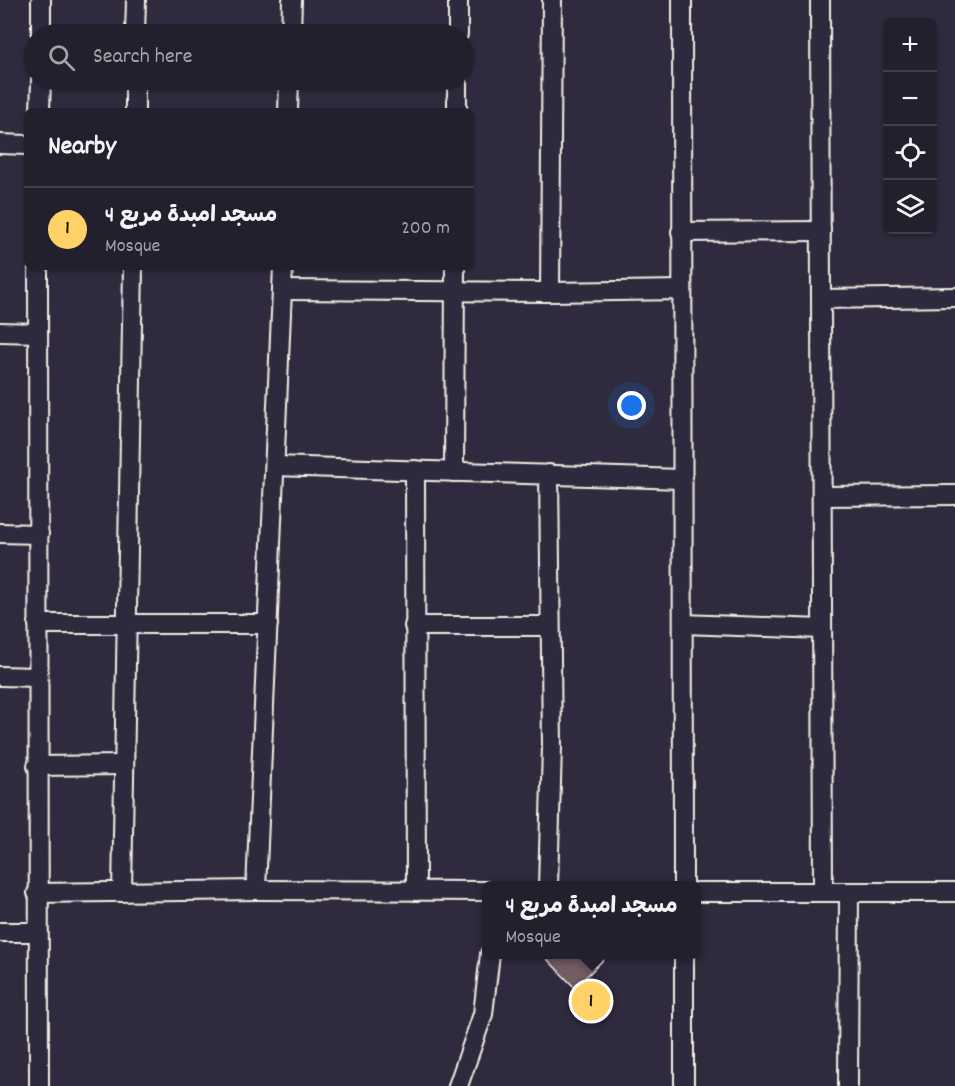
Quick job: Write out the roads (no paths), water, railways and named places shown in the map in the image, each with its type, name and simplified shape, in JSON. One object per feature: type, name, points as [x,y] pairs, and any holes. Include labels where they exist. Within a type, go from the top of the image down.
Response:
[{"type":"street","points":[[41,0],[41,24]]},
{"type":"street","points":[[135,24],[136,0]]},
{"type":"street","points":[[291,24],[292,0]]},
{"type":"street","points":[[458,0],[458,24]]},
{"type":"street","points":[[550,292],[552,0]]},
{"type":"street","points":[[682,0],[683,881]]},
{"type":"street","points":[[820,0],[823,891]]},
{"type":"street","points":[[40,108],[41,90]]},
{"type":"street","points":[[135,90],[135,108]]},
{"type":"street","points":[[288,108],[289,90]]},
{"type":"street","points":[[457,90],[457,108]]},
{"type":"street","points":[[0,144],[24,145]]},
{"type":"street","points":[[681,232],[821,231]]},
{"type":"street","points":[[38,270],[37,932],[39,1086]]},
{"type":"street","points":[[123,892],[133,270]]},
{"type":"street","points":[[256,890],[283,270]]},
{"type":"street","points":[[454,270],[454,472]]},
{"type":"street","points":[[282,290],[550,292],[682,290]]},
{"type":"street","points":[[821,299],[955,297]]},
{"type":"street","points":[[0,332],[38,333]]},
{"type":"street","points":[[275,466],[682,479]]},
{"type":"street","points":[[415,470],[416,891]]},
{"type":"street","points":[[548,881],[552,747],[549,474]]},
{"type":"street","points":[[822,496],[955,495]]},
{"type":"street","points":[[0,533],[39,534]]},
{"type":"street","points":[[38,624],[126,622],[267,624]]},
{"type":"street","points":[[683,624],[822,629]]},
{"type":"street","points":[[414,626],[549,626]]},
{"type":"street","points":[[0,676],[37,677]]},
{"type":"street","points":[[37,766],[124,765]]},
{"type":"street","points":[[37,893],[256,890],[482,891]]},
{"type":"street","points":[[701,892],[955,892]]},
{"type":"street","points":[[848,1086],[849,892]]},
{"type":"street","points":[[0,932],[37,932]]},
{"type":"street","points":[[458,1086],[483,1014],[489,959]]},
{"type":"street","points":[[684,959],[684,1086]]},
{"type":"place","name":"مسجد امبدة مربع 4","points":[[591,1001]]}]
